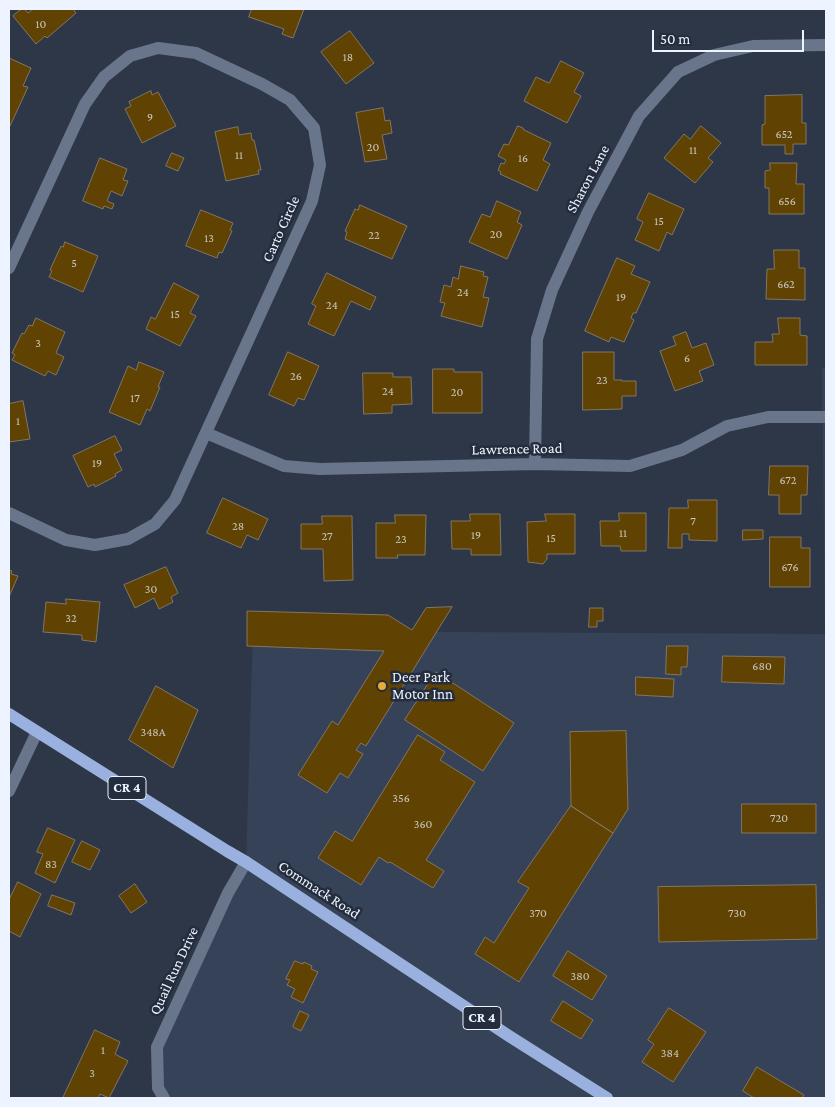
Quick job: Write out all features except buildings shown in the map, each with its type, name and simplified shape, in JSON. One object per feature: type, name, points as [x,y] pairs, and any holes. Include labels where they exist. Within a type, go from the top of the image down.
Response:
[{"type":"main road","name":"Commack Road","points":[[9,714],[246,862],[509,1036],[607,1098]]},
{"type":"street","name":"Sharon Lane","points":[[535,464],[537,339],[552,290],[588,212],[639,116],[678,72],[714,55],[753,46],[826,46]]},
{"type":"street","name":"Carto Circle","points":[[9,268],[85,104],[104,77],[130,56],[158,48],[196,53],[262,84],[290,100],[314,128],[320,165],[312,201],[175,500],[155,524],[128,539],[95,545],[66,540],[9,513]]},
{"type":"street","name":"Lawrence Road","points":[[206,433],[284,466],[320,469],[535,464],[630,466],[682,450],[727,426],[768,417],[826,417]]},
{"type":"street","points":[[9,791],[37,732]]},
{"type":"street","name":"Quail Run Drive","points":[[164,1098],[158,1088],[157,1047],[228,893],[246,862]]},
{"type":"shaded area","points":[[822,368],[826,368],[826,1098],[164,1098],[157,1047],[246,862],[253,631],[825,634]]},
{"type":"place","name":"Deer Park Motor Inn","points":[[382,686]]}]
